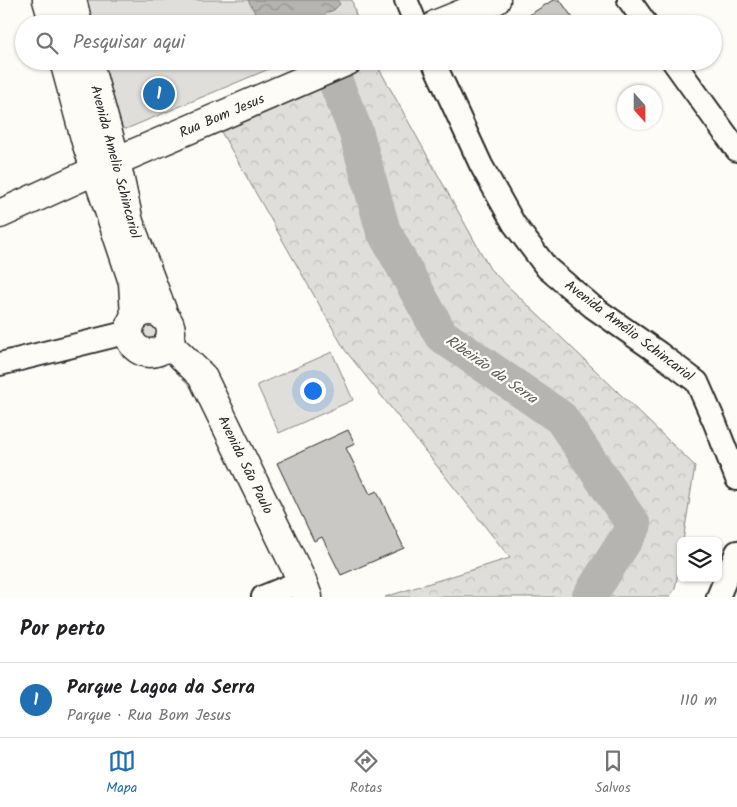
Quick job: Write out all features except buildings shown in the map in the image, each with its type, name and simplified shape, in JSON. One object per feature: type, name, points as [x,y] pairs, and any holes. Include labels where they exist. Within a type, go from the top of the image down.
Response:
[{"type":"main road","points":[[47,0],[51,15]]},
{"type":"main road","points":[[72,0],[76,15]]},
{"type":"main road","points":[[458,15],[496,0]]},
{"type":"main road","name":"Avenida Amelio Schincariol","points":[[66,70],[86,142],[106,166],[129,222],[167,330]]},
{"type":"main road","name":"Avenida Amelio Schincariol","points":[[90,70],[106,166],[133,282],[132,324]]},
{"type":"main road","name":"Rua Bom Jesus","points":[[0,214],[327,70]]},
{"type":"main road","points":[[154,311],[160,314],[167,330],[163,348],[150,354],[136,349],[128,336],[132,324],[141,313],[154,311]]},
{"type":"main road","name":"Avenida São Paulo","points":[[167,330],[202,376],[305,589]]},
{"type":"street","points":[[406,0],[412,15]]},
{"type":"street","points":[[629,0],[640,15]]},
{"type":"street","name":"Avenida Amélio Schincariol","points":[[437,70],[481,165],[514,224],[547,268],[593,307],[697,382],[716,422],[737,479]]},
{"type":"street","points":[[679,70],[737,150]]},
{"type":"street","points":[[0,364],[132,324]]},
{"type":"street","points":[[718,597],[737,552]]},
{"type":"street","points":[[263,597],[305,589]]},
{"type":"green space","points":[[81,0],[352,0],[356,15],[85,15]]},
{"type":"green space","points":[[101,70],[267,70],[126,129],[117,126]]},
{"type":"green space","points":[[360,70],[380,70],[490,269],[695,466],[684,537],[677,537],[677,578],[675,589],[669,597],[385,597],[510,558],[345,350],[220,130]]},
{"type":"green space","points":[[145,322],[153,322],[160,329],[160,337],[153,344],[145,344],[138,337],[138,329]]},
{"type":"green space","points":[[332,352],[353,400],[279,433],[257,385]]},
{"type":"water","points":[[248,0],[337,0],[340,4],[334,10],[321,15],[256,15]]},
{"type":"waterway","name":"Ribeirão da Serra","points":[[331,70],[356,132],[383,230],[441,335],[561,418],[634,526],[589,597]]},
{"type":"place","name":"Parque Lagoa da Serra","points":[[159,94]]}]
